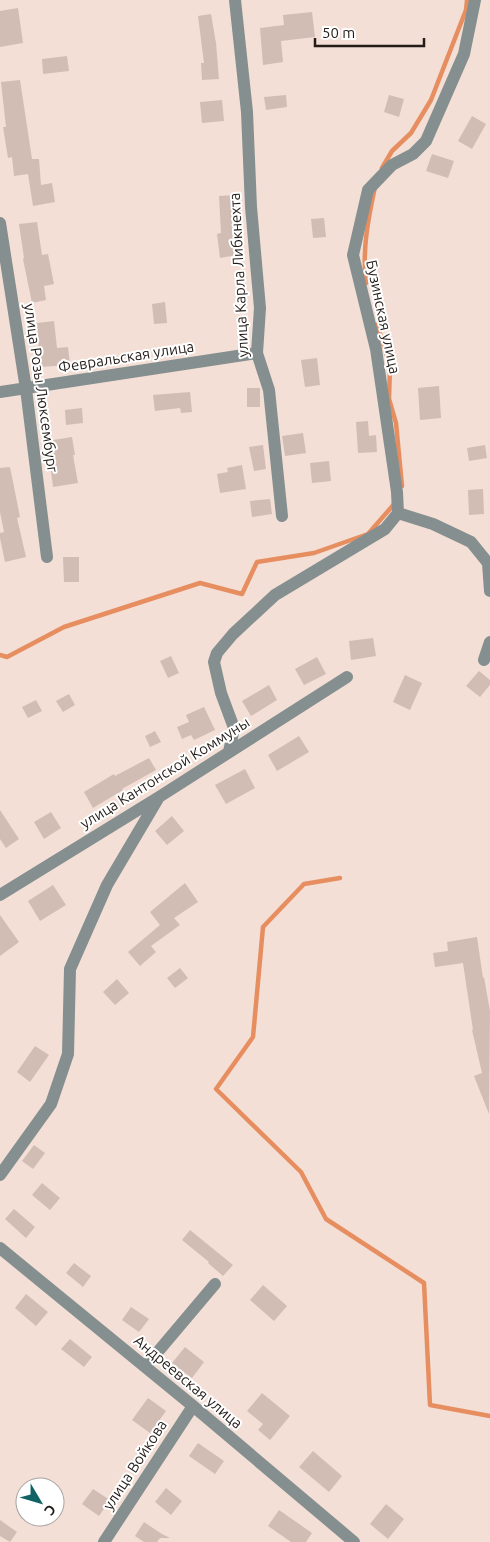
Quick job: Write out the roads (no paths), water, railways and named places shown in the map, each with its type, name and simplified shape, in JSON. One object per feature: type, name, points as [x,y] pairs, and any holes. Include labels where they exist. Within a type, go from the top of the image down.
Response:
[{"type":"street","name":"улица Карла Либкнехта","points":[[235,0],[247,112],[251,207],[260,308],[258,353],[269,390],[282,516]]},
{"type":"street","name":"Бузинская улица","points":[[398,513],[397,492],[376,348],[353,255],[368,190],[392,165],[413,154],[426,141],[464,54],[475,0]]},
{"type":"street","name":"улица Розы Люксембург","points":[[0,223],[26,389],[47,557]]},
{"type":"street","name":"Февральская улица","points":[[0,392],[258,353]]},
{"type":"street","points":[[229,752],[234,728],[221,693],[214,662],[217,653],[233,634],[275,595],[385,529],[398,513],[433,524],[471,542],[488,563],[490,591]]},
{"type":"street","points":[[484,660],[490,642]]},
{"type":"street","name":"улица Кантонской Коммуны","points":[[0,895],[160,797],[347,677]]},
{"type":"street","points":[[0,1174],[51,1104],[68,1054],[70,969],[106,885],[160,797]]},
{"type":"street","name":"Андреевская улица","points":[[0,1248],[193,1406],[354,1542]]},
{"type":"street","points":[[145,1367],[215,1284]]},
{"type":"street","name":"улица Войкова","points":[[104,1542],[193,1406]]},
{"type":"waterway","points":[[382,168],[392,151],[411,133],[431,100],[466,10],[467,0]]},
{"type":"waterway","points":[[366,283],[365,247],[375,187]]},
{"type":"waterway","points":[[376,325],[390,368],[389,399],[396,423],[402,486]]},
{"type":"waterway","points":[[0,655],[7,657],[64,627],[200,583],[242,594],[257,562],[314,553],[368,534],[395,503]]},
{"type":"waterway","points":[[340,878],[304,884],[263,927],[253,1037],[216,1089],[301,1172],[326,1219],[424,1283],[430,1405],[490,1416]]}]
